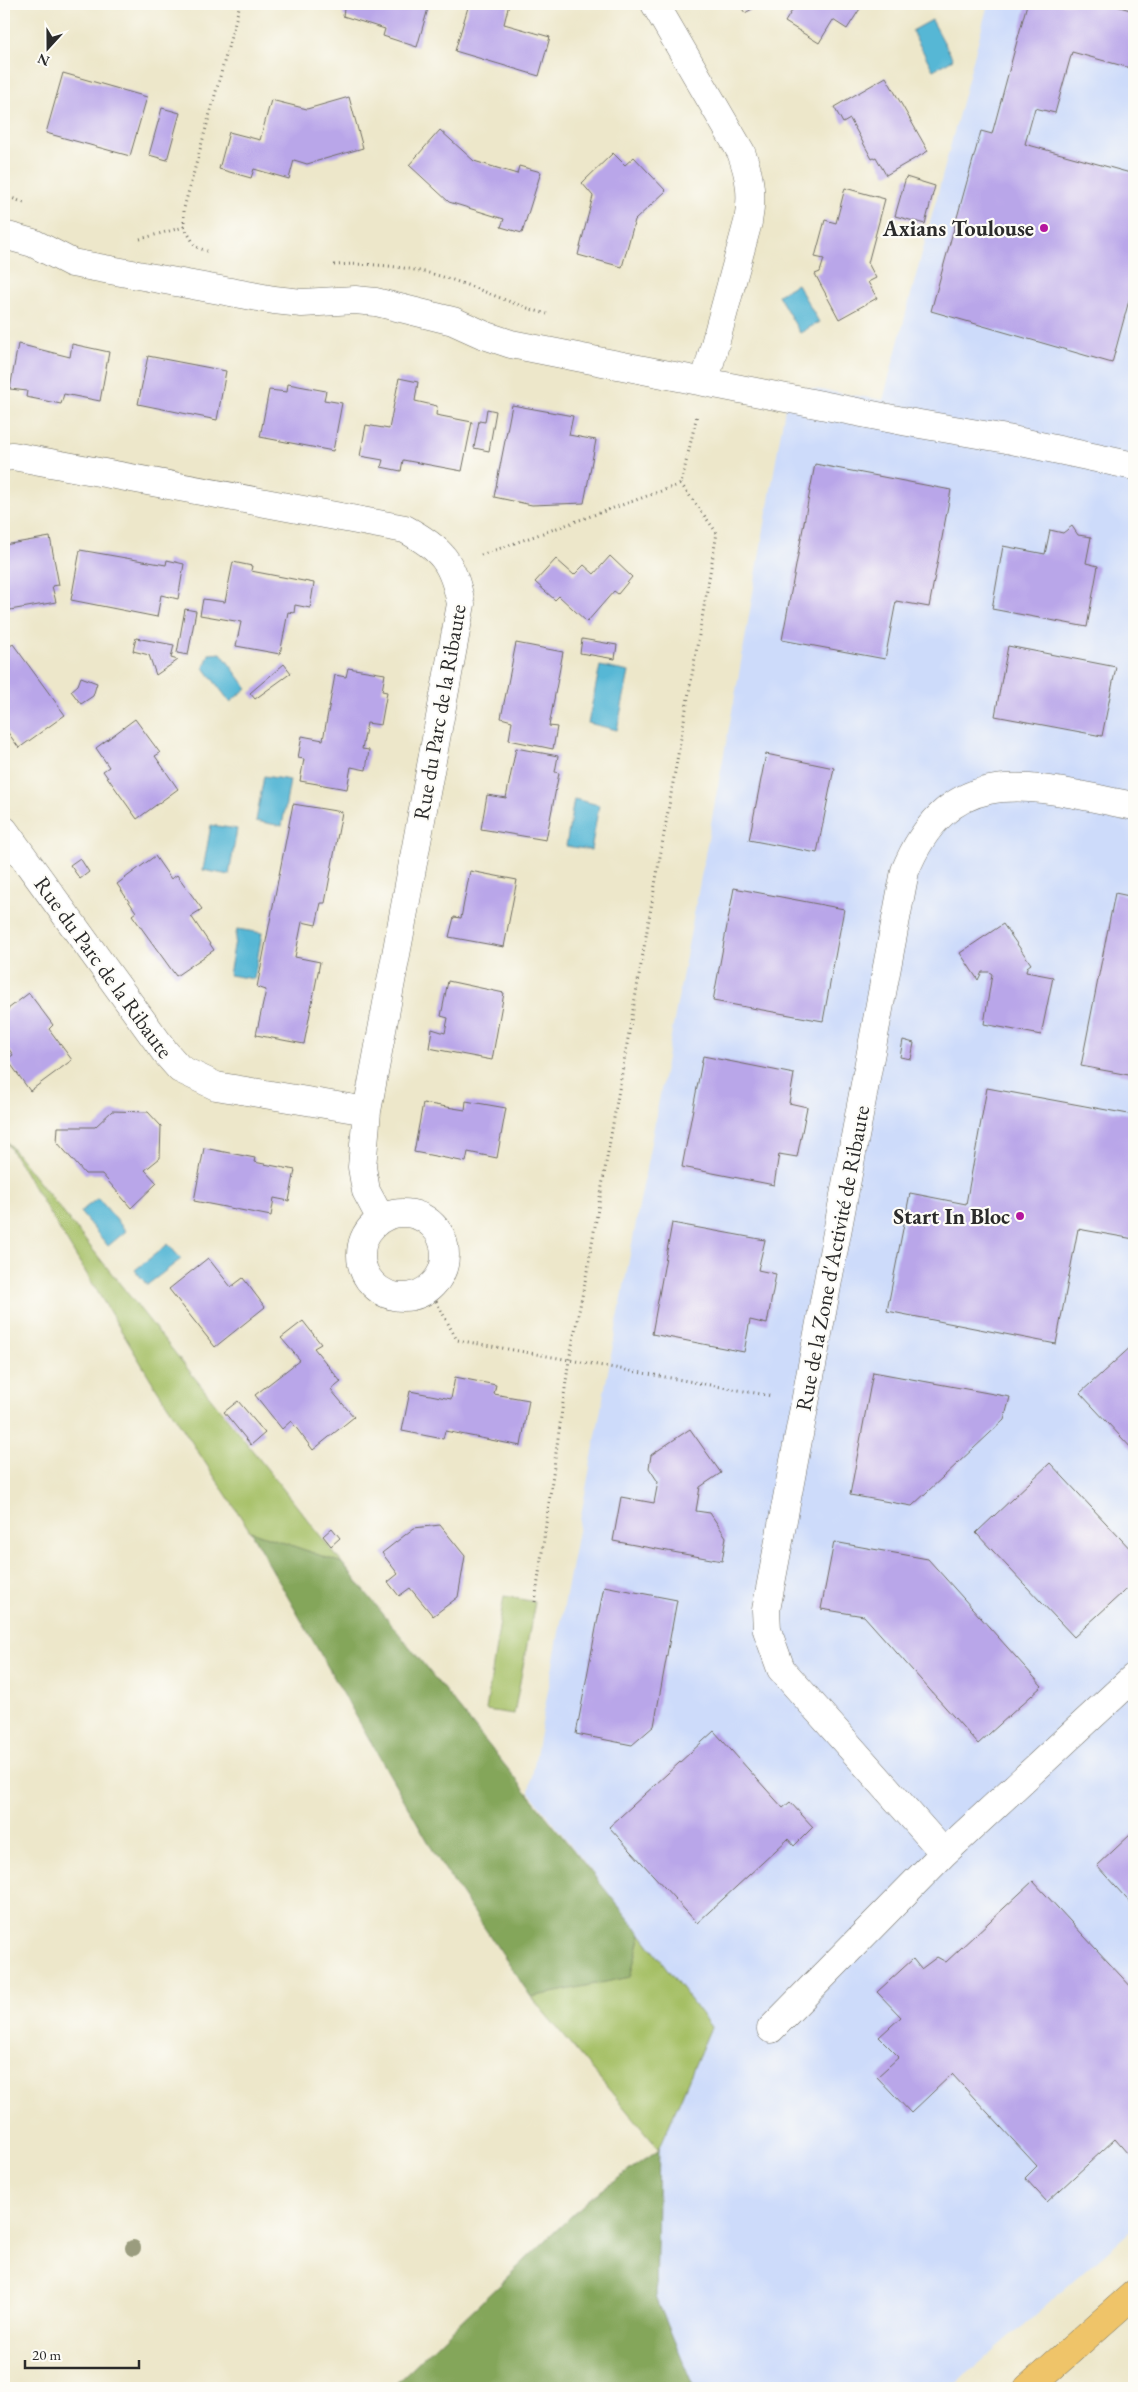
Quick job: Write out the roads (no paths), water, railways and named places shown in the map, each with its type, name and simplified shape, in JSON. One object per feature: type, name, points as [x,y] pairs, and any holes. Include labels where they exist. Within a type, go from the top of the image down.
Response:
[{"type":"main road","points":[[1028,2388],[1134,2294]]},
{"type":"street","points":[[654,4],[741,152],[750,175],[752,201],[748,222],[705,381]]},
{"type":"street","points":[[4,235],[33,243],[72,263],[274,300],[302,303],[355,300],[376,302],[453,321],[484,335],[511,344],[1134,466]]},
{"type":"street","name":"Rue du Parc de la Ribaute","points":[[4,456],[13,456],[405,530],[426,540],[445,558],[456,580],[461,604],[367,1112],[362,1167],[366,1191],[381,1219]]},
{"type":"street","name":"Rue de la Zone d'Activité de Ribaute","points":[[944,1853],[781,1669],[772,1650],[767,1630],[766,1610],[905,871],[915,846],[932,822],[952,805],[976,792],[1002,786],[1030,786],[1134,806]]},
{"type":"street","name":"Rue du Parc de la Ribaute","points":[[4,830],[165,1052],[180,1069],[216,1086],[367,1112]]},
{"type":"street","points":[[400,1213],[420,1216],[437,1229],[445,1248],[444,1267],[434,1285],[416,1296],[396,1297],[377,1289],[365,1273],[361,1253],[367,1234],[381,1219],[400,1213]]},
{"type":"street","points":[[771,2029],[944,1853],[1134,1677]]},
{"type":"water","points":[[932,20],[953,59],[933,70],[912,31]]},
{"type":"water","points":[[797,284],[819,322],[800,333],[778,295]]},
{"type":"water","points":[[221,653],[247,688],[230,702],[204,668],[209,654]]},
{"type":"water","points":[[600,666],[629,672],[617,730],[588,723]]},
{"type":"water","points":[[264,776],[290,780],[282,826],[256,821]]},
{"type":"water","points":[[574,799],[599,805],[591,850],[566,846]]},
{"type":"water","points":[[211,825],[237,829],[229,875],[203,870]]},
{"type":"water","points":[[237,929],[262,933],[254,979],[229,975]]},
{"type":"water","points":[[98,1198],[126,1231],[108,1246],[80,1212]]},
{"type":"water","points":[[168,1244],[181,1259],[147,1285],[135,1270]]},
{"type":"place","name":"Axians Toulouse","points":[[1044,228]]},
{"type":"place","name":"Start In Bloc","points":[[1020,1216]]}]
